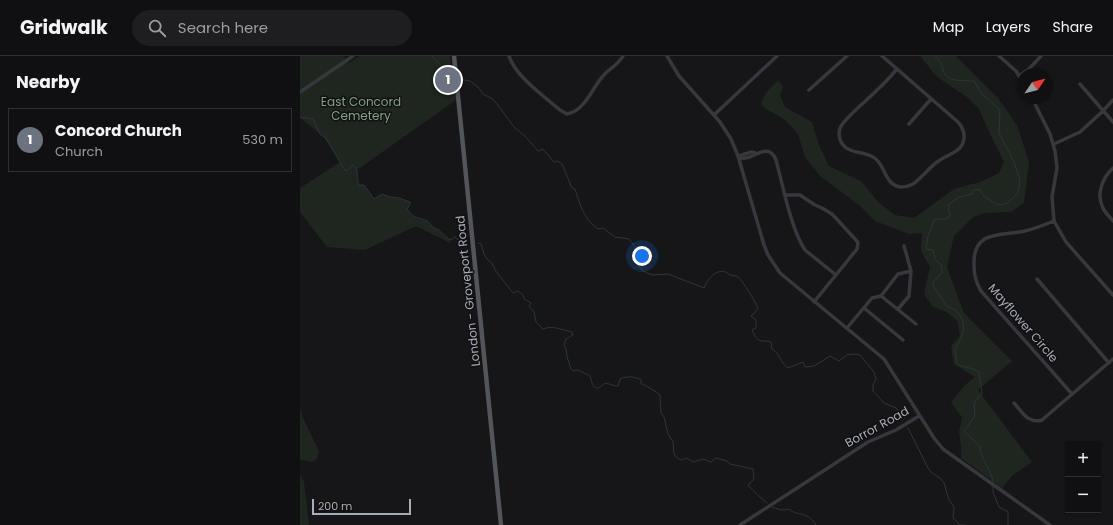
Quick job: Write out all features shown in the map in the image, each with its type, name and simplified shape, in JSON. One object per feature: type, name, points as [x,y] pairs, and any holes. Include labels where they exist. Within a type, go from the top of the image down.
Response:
[{"type":"main road","name":"London - Groveport Road","points":[[454,56],[501,525]]},
{"type":"street","points":[[300,92],[353,56]]},
{"type":"street","points":[[509,56],[513,66],[560,110],[567,114],[574,112],[580,107],[599,80],[617,65],[623,56]]},
{"type":"street","points":[[667,56],[678,76],[728,132],[739,158],[768,255],[774,265],[785,278],[884,359],[919,416]]},
{"type":"street","points":[[714,115],[777,56]]},
{"type":"street","points":[[809,90],[847,56]]},
{"type":"street","points":[[882,56],[897,69],[931,99],[958,122],[963,130],[964,140],[954,152],[932,166],[913,184],[899,187],[887,178],[883,167],[876,158],[849,150],[842,143],[839,134],[842,124],[897,69]]},
{"type":"street","points":[[999,56],[1010,65],[1017,74]]},
{"type":"street","points":[[1030,68],[1041,56]]},
{"type":"street","points":[[1080,84],[1113,122]]},
{"type":"street","points":[[909,124],[931,99]]},
{"type":"street","points":[[1054,144],[1075,135],[1103,111],[1113,100]]},
{"type":"street","points":[[1035,104],[1054,144],[1057,168],[1052,197],[1054,222],[1066,242],[1113,295]]},
{"type":"street","points":[[739,158],[752,156],[755,153],[767,151],[775,156],[796,232],[803,246],[836,275]]},
{"type":"street","points":[[1113,168],[1104,180],[1100,193],[1102,207],[1113,221]]},
{"type":"street","points":[[786,196],[800,195],[832,214],[858,243],[857,249],[814,302]]},
{"type":"street","name":"Mayflower Circle","points":[[1054,222],[1026,231],[995,235],[985,238],[975,251],[974,275],[981,291],[1072,394]]},
{"type":"street","points":[[898,309],[910,296],[911,270],[904,246]]},
{"type":"street","points":[[847,328],[872,298],[881,296],[898,274],[911,270]]},
{"type":"street","points":[[1037,279],[1109,363]]},
{"type":"street","points":[[881,296],[916,324]]},
{"type":"street","points":[[864,308],[903,340]]},
{"type":"street","points":[[1014,403],[1029,419],[1039,420],[1045,418],[1113,359]]},
{"type":"street","name":"Borror Road","points":[[740,525],[868,442],[896,430],[919,416],[944,450],[1050,525]]},
{"type":"green space","name":"East Concord Cemetery","points":[[300,56],[344,56],[349,63],[359,56],[450,56],[456,100],[357,170],[359,185],[364,185],[374,199],[382,194],[410,202],[407,209],[410,214],[428,221],[432,227],[451,240],[450,243],[416,226],[365,250],[327,247],[300,212],[300,188],[340,162],[323,136],[300,118]]},
{"type":"green space","points":[[920,56],[956,56],[998,98],[1017,125],[1029,162],[1024,203],[1011,212],[985,213],[973,217],[954,236],[947,267],[964,313],[1012,361],[978,390],[1032,462],[1012,476],[1002,488],[961,458],[959,432],[962,417],[951,402],[965,385],[975,377],[954,364],[951,346],[960,336],[958,322],[948,313],[932,306],[924,294],[930,267],[921,251],[922,233],[909,234],[875,221],[859,205],[820,176],[805,157],[798,134],[784,119],[766,109],[761,104],[765,94],[778,80],[783,87],[780,95],[785,107],[812,122],[819,145],[829,166],[861,181],[879,203],[895,215],[914,218],[954,189],[980,182],[999,173],[1004,162],[979,109],[967,97],[937,77]]},
{"type":"green space","points":[[300,407],[303,418],[319,451],[317,459],[312,462],[300,460]]},
{"type":"green space","points":[[300,474],[304,482],[309,525],[300,525]]},
{"type":"waterway","points":[[432,56],[453,79],[455,79]]},
{"type":"waterway","points":[[935,56],[948,77],[956,80],[974,81],[981,93],[1000,110],[999,133],[1013,160],[1020,180],[1018,193],[1006,204],[997,205],[984,196],[979,189],[974,190],[972,194],[959,197],[948,205],[950,216],[946,219],[935,219],[928,236],[926,249],[933,250],[935,259],[942,266],[942,273],[934,281],[933,285],[945,304],[955,310],[962,319],[962,335],[955,349],[957,364],[979,372],[982,393],[974,403],[975,416],[964,431],[980,446],[982,456],[991,473],[993,482]]},
{"type":"waterway","points":[[458,79],[470,81],[478,87],[483,94],[493,99],[515,128],[525,136],[538,151],[543,149],[554,162],[557,161],[562,164],[572,188],[575,189],[583,211],[589,221],[598,229],[603,228],[615,237],[629,239],[637,249],[633,254],[639,267],[645,272],[652,275],[668,274],[704,288],[708,280],[718,272],[722,271],[730,275],[737,276],[746,287],[758,309],[751,316],[756,320],[756,328],[752,330],[755,336],[762,341],[771,342],[772,349],[777,353],[788,368],[803,362],[805,367],[814,366],[830,356],[839,361],[847,355],[860,355],[874,372],[876,379],[873,385],[873,391],[884,403],[896,408],[905,418]]},
{"type":"waterway","points":[[300,117],[313,119],[320,134],[326,138],[344,169],[346,171],[353,165],[357,172],[359,185],[364,185],[374,199],[382,194],[410,202],[407,209],[414,216],[428,221],[432,227],[451,240],[455,237],[457,239],[467,240]]},
{"type":"waterway","points":[[478,243],[481,244],[487,259],[492,263],[495,270],[513,293],[518,291],[523,295],[524,299],[531,303],[529,306],[534,312],[536,322],[543,329],[554,328],[572,332],[573,335],[566,339],[564,345],[571,369],[574,371],[578,370],[590,376],[592,383],[597,388],[605,383],[618,386],[620,379],[625,377],[633,377],[641,380],[641,384],[660,395],[661,413],[664,417],[668,434],[673,442],[674,454],[677,458],[681,460],[687,459],[693,462],[703,459],[711,462],[716,458],[727,461],[730,464],[753,469],[754,479],[748,485],[767,503]]},
{"type":"waterway","points":[[908,428],[928,468],[944,483],[949,500],[954,507],[953,518],[960,525],[965,525]]},
{"type":"waterway","points":[[993,485],[993,492],[999,507],[1008,512],[1008,525]]},
{"type":"waterway","points":[[772,507],[781,510],[789,509],[795,513],[806,515],[813,520],[816,525]]},
{"type":"place","name":"Concord Church","points":[[448,80]]}]
